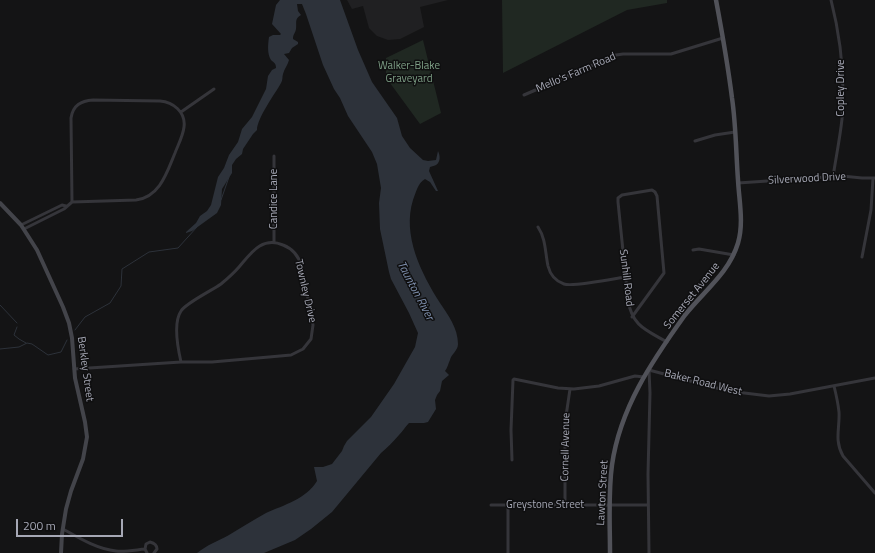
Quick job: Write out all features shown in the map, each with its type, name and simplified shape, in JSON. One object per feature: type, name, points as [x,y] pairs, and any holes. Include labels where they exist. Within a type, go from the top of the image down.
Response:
[{"type":"main road","name":"Somerset Avenue","points":[[649,370],[694,304],[725,271],[734,255],[738,243],[740,230],[732,92],[716,0]]},
{"type":"main road","name":"Berkley Street","points":[[0,203],[22,227],[42,260],[67,317],[73,341],[74,369],[87,437],[83,459],[68,498],[61,553]]},
{"type":"main road","name":"Lawton Street","points":[[610,553],[612,466],[620,427],[632,399],[649,370]]},
{"type":"street","name":"Copley Drive","points":[[831,0],[839,38],[843,92],[841,129],[833,177]]},
{"type":"street","name":"Mello's Farm Road","points":[[524,95],[616,55],[671,54],[722,38]]},
{"type":"street","points":[[180,112],[214,89]]},
{"type":"street","points":[[22,227],[62,205],[66,206],[72,202],[139,200],[153,193],[166,175],[183,131],[184,120],[180,112],[173,104],[160,101],[90,100],[77,105],[72,112],[71,118],[72,202]]},
{"type":"street","points":[[695,141],[715,135],[735,132]]},
{"type":"street","name":"Candice Lane","points":[[274,156],[274,242]]},
{"type":"street","name":"Silverwood Drive","points":[[738,183],[833,177],[874,178]]},
{"type":"street","points":[[862,258],[871,210],[874,178]]},
{"type":"street","name":"Sunhill Road","points":[[632,317],[664,273],[658,196],[651,190],[619,197],[618,202],[625,277],[632,317],[641,326],[667,342]]},
{"type":"street","points":[[538,227],[544,239],[550,270],[554,277],[560,282],[571,284],[625,277]]},
{"type":"street","points":[[181,362],[177,329],[178,319],[184,307],[225,281],[256,248],[264,244],[274,242]]},
{"type":"street","name":"Townley Drive","points":[[74,369],[181,362],[212,362],[292,355],[303,349],[312,336],[313,325],[300,262],[290,248],[274,242]]},
{"type":"street","points":[[694,250],[699,249],[734,255]]},
{"type":"street","points":[[649,370],[649,553]]},
{"type":"street","name":"Baker Road West","points":[[649,370],[727,390],[758,395],[787,395],[875,378]]},
{"type":"street","points":[[512,460],[510,434],[514,379],[570,389],[599,386],[635,376],[644,377]]},
{"type":"street","points":[[834,386],[839,413],[837,439],[840,450],[843,456],[875,493]]},
{"type":"street","name":"Cornell Avenue","points":[[565,505],[566,419],[570,389]]},
{"type":"street","name":"Greystone Street","points":[[491,505],[648,505]]},
{"type":"street","points":[[508,505],[508,553]]},
{"type":"street","points":[[63,529],[88,542],[110,550],[119,551],[145,549]]},
{"type":"street","points":[[145,549],[146,544],[152,542],[157,548],[154,553]]},
{"type":"street","points":[[145,549],[148,553]]},
{"type":"shaded area","points":[[347,0],[448,0],[420,7],[424,27],[400,39],[388,40],[377,36],[369,28],[363,6],[352,9]]},
{"type":"green space","points":[[502,0],[667,0],[667,3],[627,10],[503,73]]},
{"type":"green space","name":"Walker-Blake Graveyard","points":[[423,40],[441,113],[420,124],[390,83],[386,73],[386,58]]},
{"type":"water","name":"Taunton River","points":[[280,0],[340,0],[358,50],[372,82],[397,118],[402,136],[410,148],[423,160],[436,160],[438,151],[440,156],[439,162],[438,164],[430,167],[429,171],[438,191],[436,191],[430,182],[425,179],[421,183],[413,200],[410,213],[410,227],[415,253],[420,266],[426,279],[452,322],[458,338],[458,346],[445,371],[449,375],[442,381],[440,391],[435,400],[436,409],[428,422],[409,423],[381,453],[332,512],[311,529],[295,540],[264,553],[197,553],[266,513],[294,501],[307,492],[317,481],[314,467],[323,467],[332,464],[342,451],[347,441],[371,417],[394,384],[415,347],[418,333],[389,272],[380,229],[379,203],[381,188],[377,164],[372,152],[348,116],[334,89],[323,65],[302,4],[297,4],[298,11],[301,15],[297,20],[293,37],[298,44],[292,48],[289,53],[284,54],[289,60],[282,82],[263,113],[257,130],[243,149],[242,154],[232,165],[232,173],[222,189],[221,205],[217,213],[192,231],[186,233],[211,205],[218,177],[224,168],[229,155],[238,142],[242,129],[252,117],[266,89],[268,76],[272,70],[276,68],[275,64],[270,58],[268,46],[269,37],[281,34],[272,24],[276,5]]},
{"type":"waterway","points":[[221,200],[229,177]]},
{"type":"waterway","points":[[75,330],[85,317],[110,303],[121,286],[122,269],[149,252],[178,248],[197,227]]},
{"type":"waterway","points":[[0,305],[17,323]]},
{"type":"waterway","points":[[17,327],[14,335],[26,343]]},
{"type":"waterway","points":[[0,349],[19,347],[27,343],[32,344],[48,355],[61,352],[67,340]]}]
